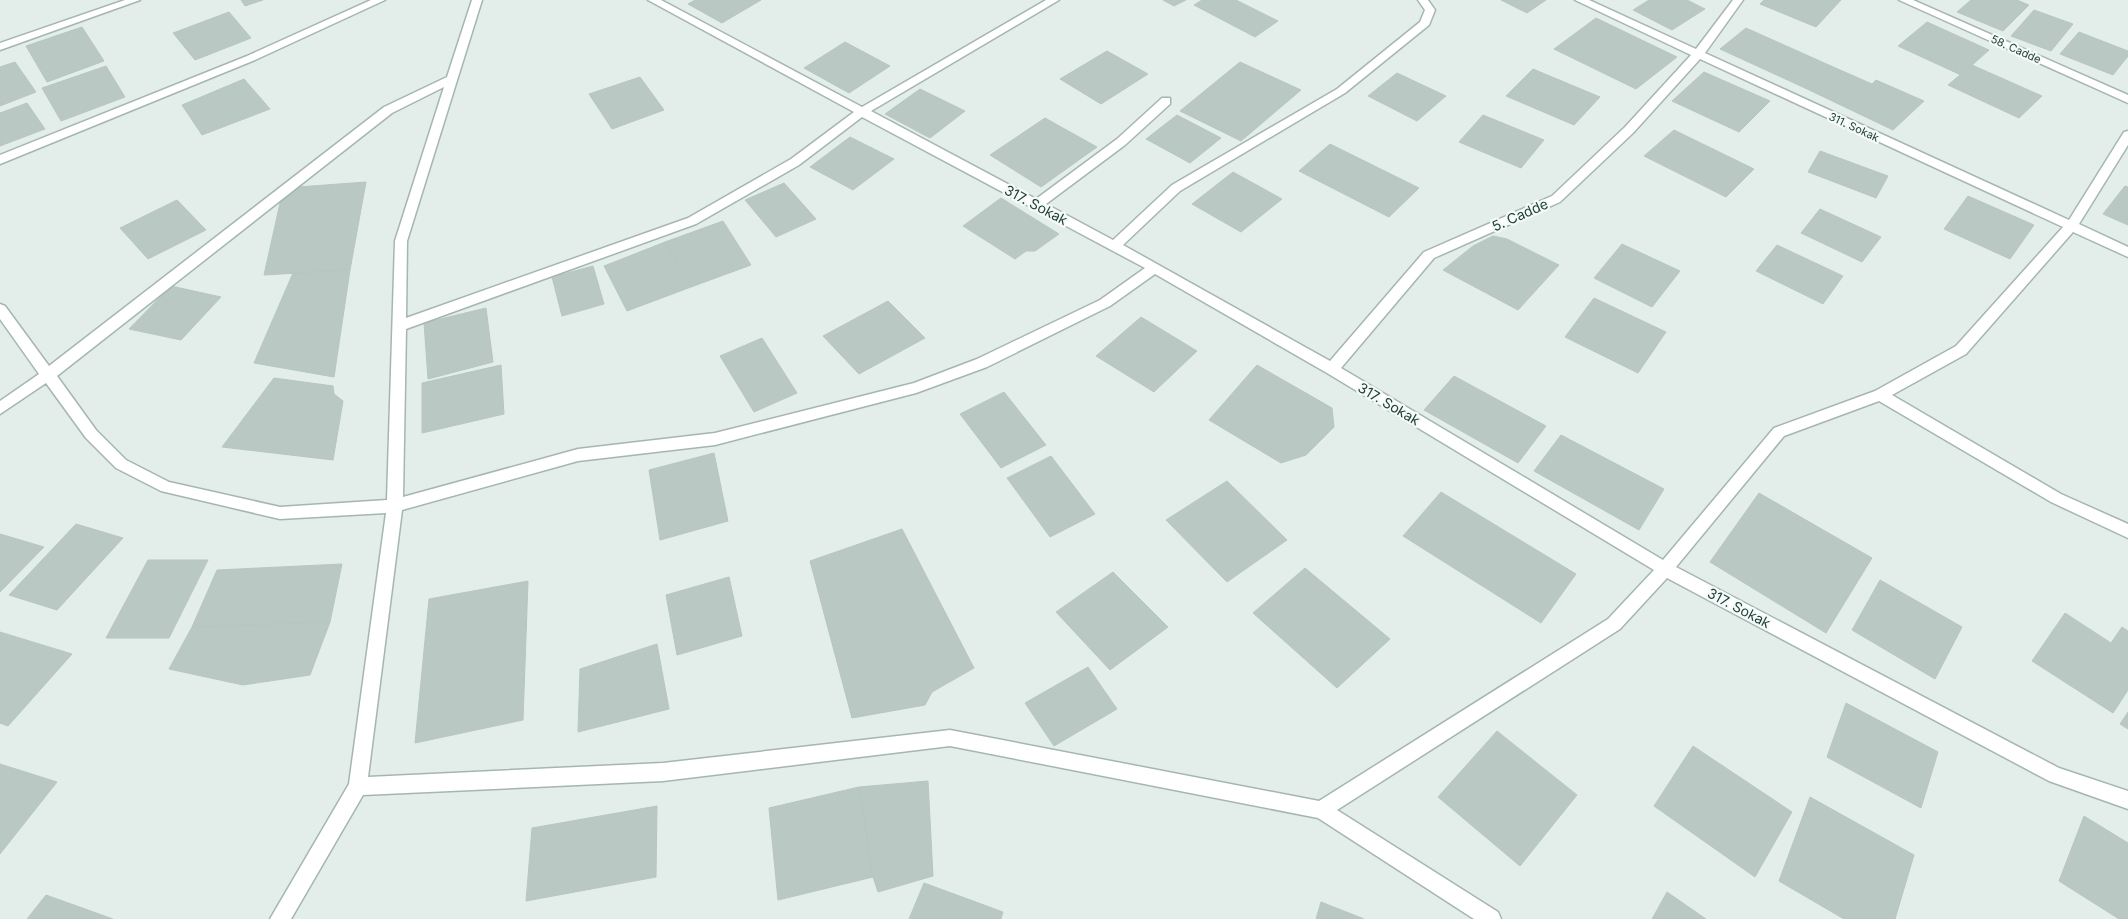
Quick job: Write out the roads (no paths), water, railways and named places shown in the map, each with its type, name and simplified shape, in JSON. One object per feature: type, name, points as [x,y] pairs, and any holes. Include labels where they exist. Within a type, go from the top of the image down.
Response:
[{"type":"street","points":[[0,47],[135,0]]},
{"type":"street","points":[[0,160],[251,58],[380,0]]},
{"type":"street","points":[[280,919],[358,786],[395,506],[401,241],[477,0]]},
{"type":"street","points":[[399,326],[692,220],[795,162],[861,112],[1054,0]]},
{"type":"street","points":[[1114,246],[1176,188],[1341,91],[1425,23],[1430,10],[1423,0]]},
{"type":"street","name":"311. Sokak","points":[[1580,0],[1697,56],[2128,252]]},
{"type":"street","name":"5. Cadde","points":[[1332,369],[1429,255],[1556,198],[1629,130],[1697,56],[1738,0]]},
{"type":"street","name":"58. Cadde","points":[[1904,0],[2128,98]]},
{"type":"street","name":"317. Sokak","points":[[662,2],[861,112],[1155,268],[1332,369],[1665,570],[2055,775],[2128,800]]},
{"type":"street","points":[[0,408],[48,375],[388,110],[452,80]]},
{"type":"street","points":[[1036,205],[1121,142],[1166,101]]},
{"type":"street","points":[[1321,810],[1614,624],[1665,570],[1780,432],[1880,395],[1961,350],[2071,226],[2128,135]]},
{"type":"street","points":[[0,309],[91,434],[122,464],[166,487],[280,513],[395,506],[578,455],[715,438],[916,388],[982,363],[1105,303],[1155,268]]},
{"type":"street","points":[[1880,395],[2056,498],[2128,531]]},
{"type":"street","points":[[358,786],[663,772],[950,738],[1321,810],[1491,919]]}]
